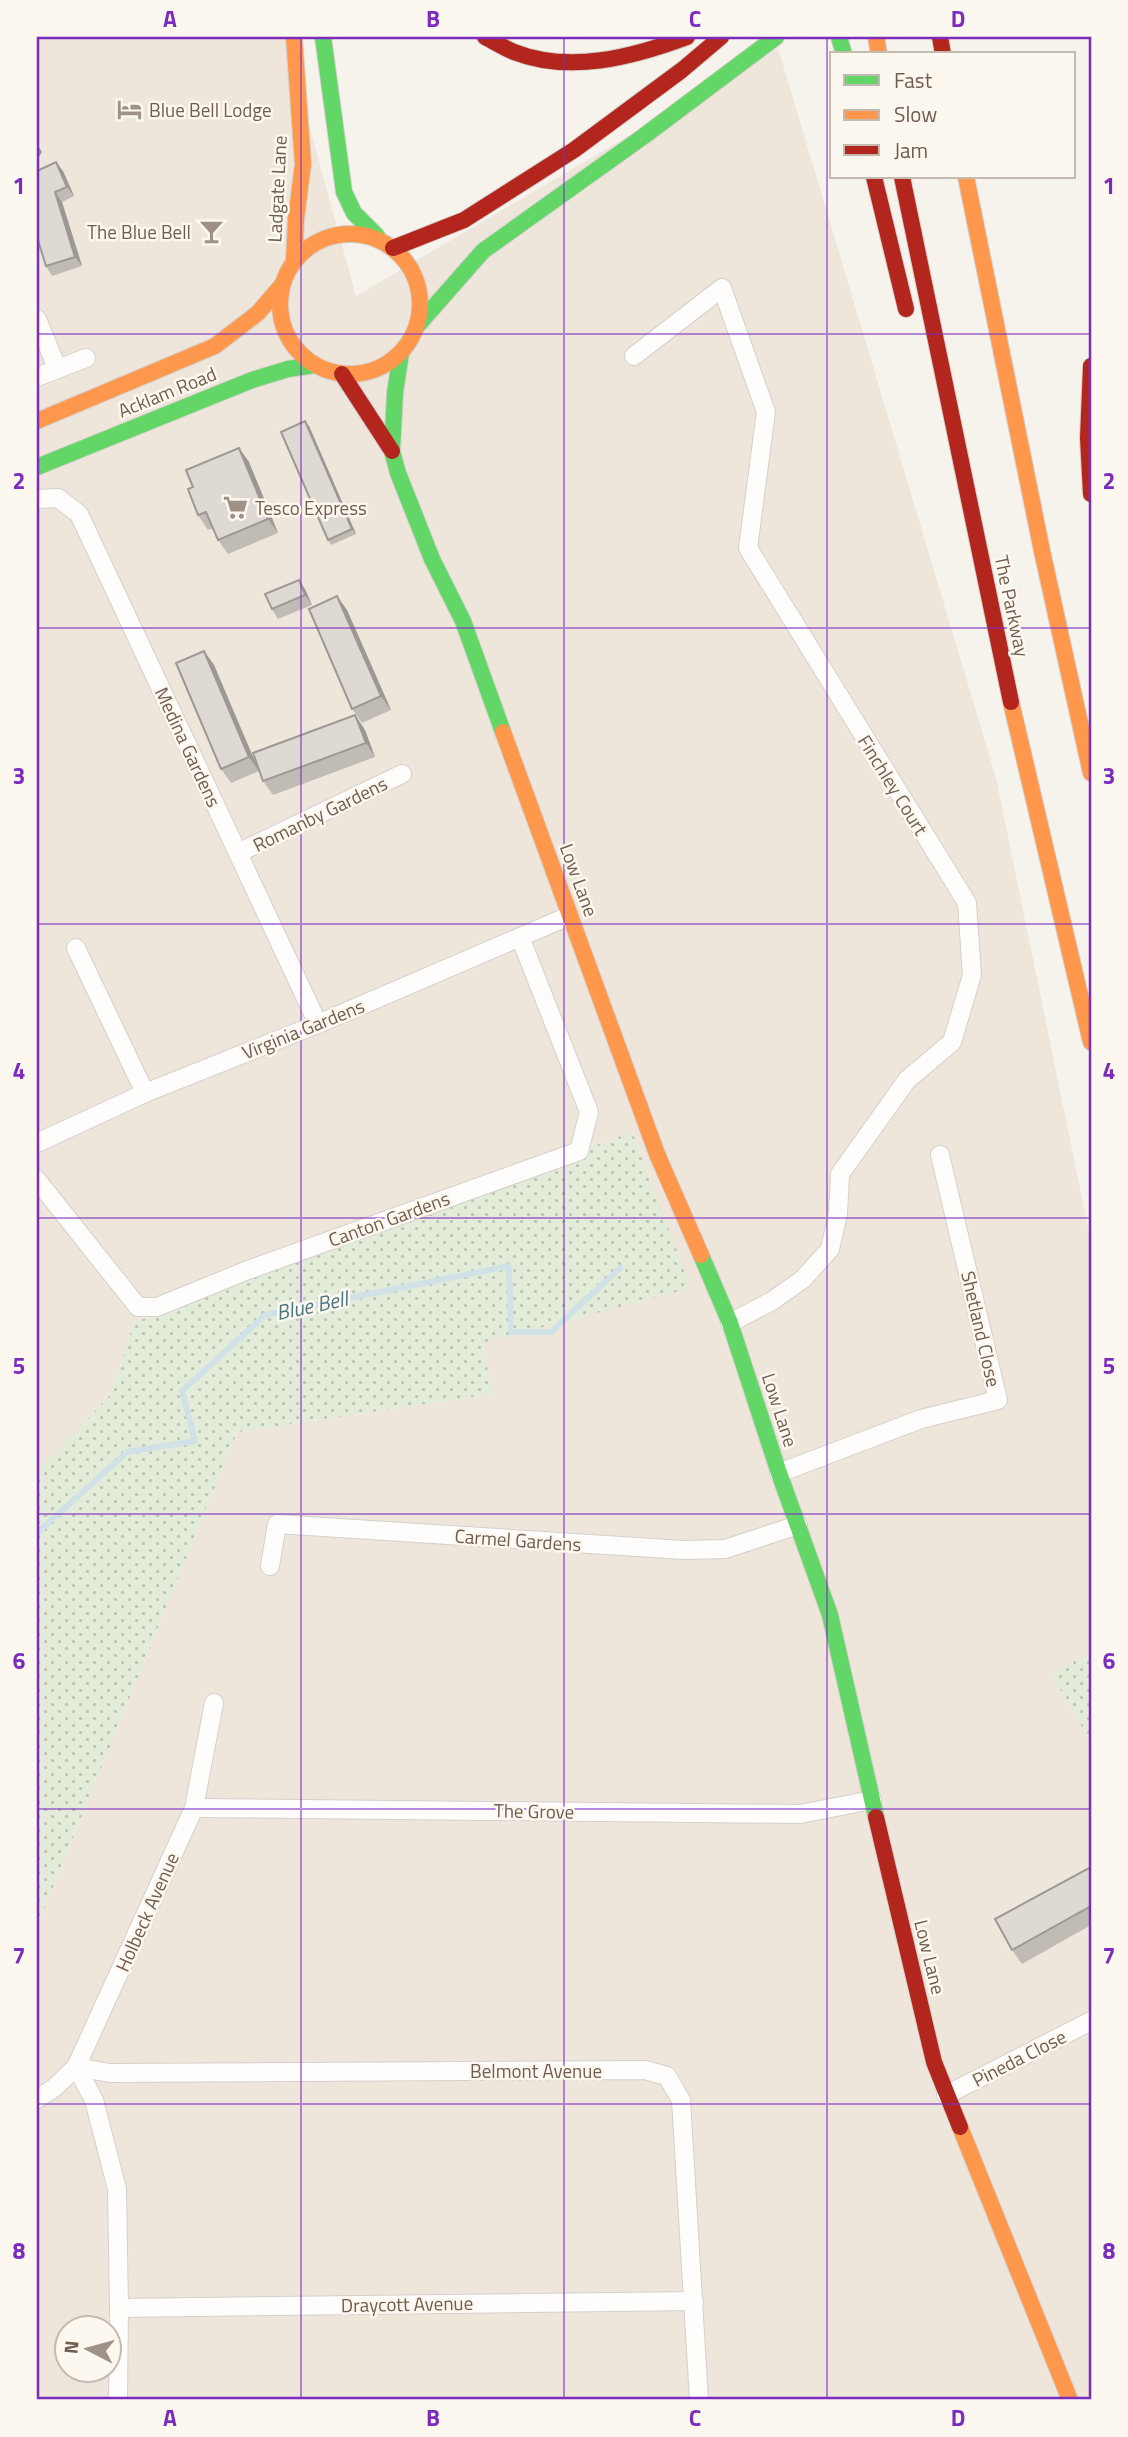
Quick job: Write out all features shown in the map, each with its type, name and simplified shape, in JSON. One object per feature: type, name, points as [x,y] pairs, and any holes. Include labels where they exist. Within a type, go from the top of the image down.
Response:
[{"type":"main road","name":"Ladgate Lane","points":[[295,37],[303,164],[296,219],[295,260]]},
{"type":"main road","points":[[323,37],[344,192],[354,213],[408,264],[418,282],[421,304],[418,325]]},
{"type":"main road","points":[[485,37],[517,54],[564,61],[604,61],[625,57],[687,37]]},
{"type":"main road","points":[[393,248],[464,220],[574,150],[682,70],[721,37]]},
{"type":"main road","points":[[377,236],[338,234],[320,240],[295,260],[282,285],[280,308],[285,331],[297,350],[315,365],[342,374],[358,374],[388,363],[401,353],[418,325],[483,251],[770,41]]},
{"type":"main road","points":[[874,178],[909,319]]},
{"type":"main road","name":"The Parkway","points":[[902,178],[997,636],[1091,1042]]},
{"type":"main road","points":[[966,178],[1045,564],[1091,773]]},
{"type":"main road","name":"Acklam Road","points":[[37,421],[215,345],[258,313],[282,285]]},
{"type":"main road","name":"Low Lane","points":[[392,451],[394,393],[401,353]]},
{"type":"main road","name":"Acklam Road","points":[[37,467],[252,380],[288,369],[315,365]]},
{"type":"main road","points":[[1091,366],[1088,438],[1091,494]]},
{"type":"main road","name":"Low Lane","points":[[342,374],[392,451],[432,559],[463,621],[657,1154],[730,1323],[779,1473],[830,1615],[934,2062],[1070,2400]]},
{"type":"main road","points":[[937,424],[997,636]]},
{"type":"street","name":"Finchley Court","points":[[634,356],[722,288],[766,412],[747,548],[967,903],[972,975],[953,1042],[907,1080],[840,1174],[838,1214],[830,1249],[803,1279],[772,1301],[730,1323]]},
{"type":"street","points":[[37,319],[57,368]]},
{"type":"street","points":[[37,377],[86,358]]},
{"type":"street","name":"Medina Gardens","points":[[37,499],[58,498],[79,514],[318,1024]]},
{"type":"street","name":"Romanby Gardens","points":[[238,853],[402,774]]},
{"type":"street","name":"Virginia Gardens","points":[[37,1143],[145,1093],[318,1024],[569,916]]},
{"type":"street","name":"Canton Gardens","points":[[37,1180],[138,1307],[157,1307],[248,1270],[579,1151],[589,1112],[520,937]]},
{"type":"street","points":[[76,948],[145,1093]]},
{"type":"street","name":"Shetland Close","points":[[779,1473],[921,1419],[998,1400],[940,1155]]},
{"type":"street","name":"Carmel Gardens","points":[[270,1566],[277,1524],[684,1550],[725,1549],[798,1525]]},
{"type":"street","name":"Holbeck Avenue","points":[[37,2099],[54,2088],[76,2067],[194,1808],[214,1703]]},
{"type":"street","name":"The Grove","points":[[194,1808],[800,1814],[872,1800]]},
{"type":"street","name":"Pineda Close","points":[[946,2095],[1091,2021]]},
{"type":"street","points":[[76,2067],[94,2100],[117,2189],[118,2400]]},
{"type":"street","name":"Belmont Avenue","points":[[76,2067],[110,2073],[645,2070],[667,2076],[681,2101],[699,2400]]},
{"type":"street","name":"Draycott Avenue","points":[[119,2308],[694,2301]]},
{"type":"shaded area","points":[[37,37],[285,37],[356,296],[778,48],[996,778],[1091,1242],[1091,1652],[1051,1673],[1091,1743],[1091,2400],[37,2400],[37,1927],[237,1432],[493,1394],[482,1343],[690,1287],[632,1132],[248,1274],[170,1314],[134,1321],[111,1394],[37,1472]]},
{"type":"green space","points":[[632,1132],[691,1288],[482,1343],[493,1394],[237,1432],[37,1927],[37,1472],[111,1394],[134,1321],[170,1314],[248,1274]]},
{"type":"green space","points":[[1091,1652],[1091,1743],[1051,1673]]},
{"type":"building","points":[[56,162],[67,187],[55,192],[75,257],[46,266],[37,237],[37,171]]},
{"type":"building","points":[[305,421],[352,529],[328,540],[281,432]]},
{"type":"building","points":[[239,448],[268,519],[218,540],[206,512],[198,515],[188,489],[193,487],[186,470]]},
{"type":"building","points":[[299,580],[305,595],[272,609],[265,594]]},
{"type":"building","points":[[337,596],[381,696],[352,709],[309,609]]},
{"type":"building","points":[[204,651],[249,757],[221,769],[176,663]]},
{"type":"building","points":[[355,715],[366,743],[263,781],[253,753]]},
{"type":"building","points":[[1089,1868],[1091,1906],[1012,1950],[995,1919]]},
{"type":"waterway","name":"Blue Bell","points":[[37,1533],[127,1452],[195,1441],[182,1391],[265,1315],[509,1266],[511,1332],[551,1332],[620,1268]]},
{"type":"traffic: fast","points":[[323,37],[344,192],[354,213],[377,236]]},
{"type":"traffic: fast","points":[[418,325],[483,251],[776,37]]},
{"type":"traffic: fast","points":[[839,37],[843,52]]},
{"type":"traffic: fast","points":[[401,353],[395,393],[392,451],[432,559],[463,621],[503,732]]},
{"type":"traffic: fast","points":[[37,467],[252,380],[288,369],[315,365]]},
{"type":"traffic: fast","points":[[701,1255],[730,1323],[779,1473],[830,1615],[876,1817]]},
{"type":"traffic: slow","points":[[294,37],[303,164],[294,260]]},
{"type":"traffic: slow","points":[[876,37],[879,52]]},
{"type":"traffic: slow","points":[[966,178],[1042,551],[1091,773]]},
{"type":"traffic: slow","points":[[350,234],[377,239],[400,254],[415,277],[420,304],[415,331],[400,354],[377,369],[350,374],[323,369],[300,354],[285,331],[280,304],[285,277],[300,254],[323,239],[350,234]]},
{"type":"traffic: slow","points":[[37,421],[215,346],[258,313],[282,285]]},
{"type":"traffic: slow","points":[[1011,702],[1091,1042]]},
{"type":"traffic: slow","points":[[503,732],[657,1154],[701,1255]]},
{"type":"traffic: slow","points":[[960,2127],[1070,2400]]},
{"type":"traffic: jam","points":[[485,37],[514,52],[557,62],[623,56],[687,37]]},
{"type":"traffic: jam","points":[[393,248],[464,220],[574,150],[682,70],[721,37]]},
{"type":"traffic: jam","points":[[940,37],[943,52]]},
{"type":"traffic: jam","points":[[874,178],[906,309]]},
{"type":"traffic: jam","points":[[902,178],[1011,702]]},
{"type":"traffic: jam","points":[[1091,366],[1088,438],[1091,494]]},
{"type":"traffic: jam","points":[[342,374],[392,451]]},
{"type":"traffic: jam","points":[[876,1817],[934,2062],[960,2127]]},
{"type":"place","name":"Blue Bell Lodge","points":[[129,110]]},
{"type":"place","name":"The Blue Bell","points":[[211,232]]},
{"type":"place","name":"Tesco Express","points":[[235,508]]}]
